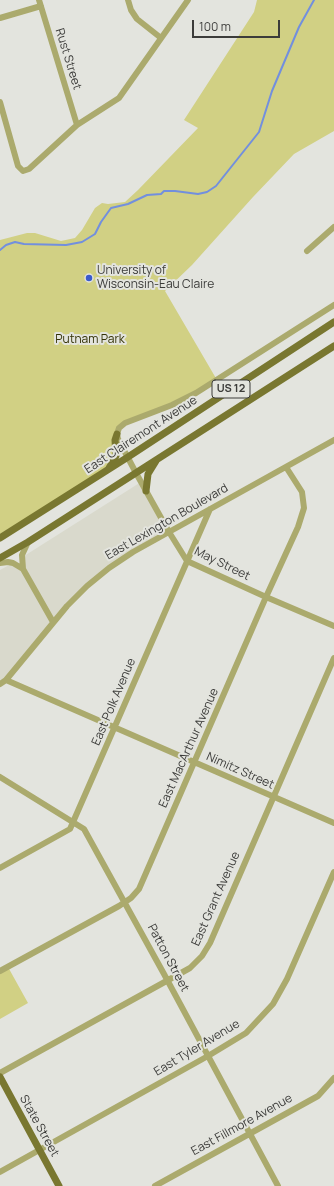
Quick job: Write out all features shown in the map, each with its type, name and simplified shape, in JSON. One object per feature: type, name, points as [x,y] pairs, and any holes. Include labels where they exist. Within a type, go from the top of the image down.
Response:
[{"type":"main road","name":"East Clairemont Avenue","points":[[0,538],[108,470],[334,322]]},
{"type":"main road","name":"US 12","points":[[0,558],[28,542],[334,346]]},
{"type":"main road","points":[[108,470],[116,456],[117,434]]},
{"type":"main road","points":[[146,491],[148,474],[157,459]]},
{"type":"main road","name":"State Street","points":[[0,1077],[59,1186]]},
{"type":"street","points":[[128,0],[131,10],[137,20],[161,38]]},
{"type":"street","points":[[0,102],[18,166],[23,172],[29,169],[76,125],[119,98],[188,0]]},
{"type":"street","points":[[0,18],[40,3]]},
{"type":"street","name":"Rust Street","points":[[40,3],[76,125]]},
{"type":"street","points":[[308,251],[334,227]]},
{"type":"street","points":[[117,434],[119,428],[125,423],[172,405],[196,393],[334,305]]},
{"type":"street","name":"May Street","points":[[117,434],[118,439],[146,491],[187,561],[334,626]]},
{"type":"street","name":"East Lexington Boulevard","points":[[0,684],[6,680],[76,596],[97,577],[133,552],[334,440]]},
{"type":"street","name":"East MacArthur Avenue","points":[[0,971],[125,902],[135,894],[138,889],[298,527],[304,508],[302,492],[286,467]]},
{"type":"street","name":"East Polk Avenue","points":[[0,868],[70,829],[210,509]]},
{"type":"street","points":[[28,542],[22,555],[23,569],[53,622]]},
{"type":"street","points":[[0,563],[13,563],[23,569]]},
{"type":"street","name":"East Grant Avenue","points":[[0,1073],[190,968],[202,956],[210,943],[272,797],[334,658]]},
{"type":"street","name":"Nimitz Street","points":[[6,680],[334,823]]},
{"type":"street","name":"Patton Street","points":[[0,777],[84,829],[278,1186]]},
{"type":"street","name":"East Tyler Avenue","points":[[0,1172],[208,1056],[246,1033],[273,1004],[286,979],[334,872]]},
{"type":"street","name":"East Fillmore Avenue","points":[[155,1186],[318,1096],[334,1078]]},
{"type":"shaded area","points":[[141,482],[169,532],[97,577],[0,684],[0,570],[13,563],[23,569],[21,558]]},
{"type":"green space","name":"Putnam Park","points":[[257,0],[334,0],[334,131],[294,154],[192,265],[165,291],[217,380],[196,393],[122,425],[108,469],[0,534],[0,240],[27,233],[35,233],[61,241],[75,238],[82,230],[95,208],[102,203],[108,204],[125,202],[138,190],[198,128],[184,120],[254,12]]},
{"type":"green space","points":[[8,967],[28,1003],[0,1019],[0,971]]},
{"type":"waterway","points":[[0,250],[6,245],[15,242],[24,244],[66,245],[82,242],[95,234],[111,208],[128,204],[147,195],[161,194],[164,191],[198,194],[207,192],[216,186],[259,132],[272,91],[299,27],[314,0]]},
{"type":"place","name":"University of Wisconsin-Eau Claire","points":[[89,278]]}]
